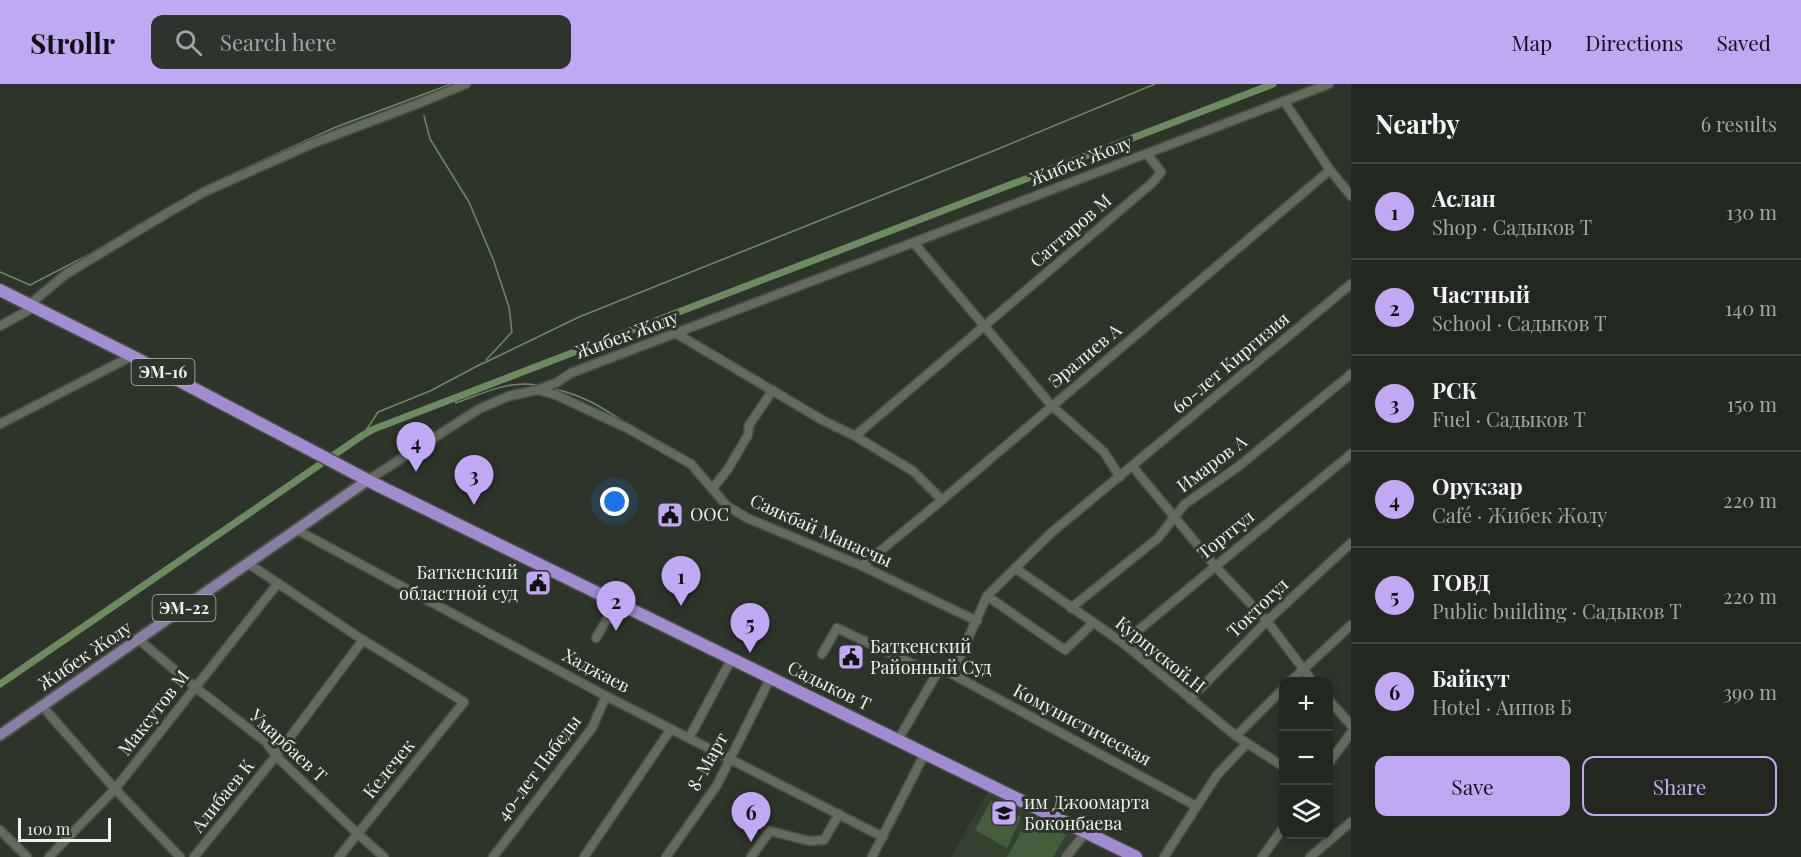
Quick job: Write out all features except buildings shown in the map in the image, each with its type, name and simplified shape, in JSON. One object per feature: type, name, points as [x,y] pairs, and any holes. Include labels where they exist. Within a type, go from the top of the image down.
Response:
[{"type":"highway","name":"ЭМ-16","points":[[0,290],[132,356],[372,482]]},
{"type":"highway","name":"Садыков Т","points":[[372,482],[1136,857]]},
{"type":"main road","name":"Жибек Жолу","points":[[0,735],[297,530],[372,482]]},
{"type":"street","points":[[0,326],[33,305],[66,274],[204,192],[314,143],[466,84]]},
{"type":"street","name":"Жибек Жолу","points":[[372,482],[479,409],[509,396],[556,383],[571,373],[1329,84]]},
{"type":"street","points":[[1284,101],[1330,170],[1351,196]]},
{"type":"street","name":"Саттаров М","points":[[855,435],[1152,183],[1161,172],[1147,154]]},
{"type":"street","name":"Эралиев А","points":[[862,566],[1330,170]]},
{"type":"street","points":[[914,243],[1052,406],[1104,452],[1120,477]]},
{"type":"street","name":"60-лет Киргизия","points":[[987,596],[1051,533],[1351,284]]},
{"type":"street","points":[[678,334],[824,421],[855,435],[913,471],[942,500]]},
{"type":"street","points":[[0,424],[132,356]]},
{"type":"street","name":"Имаров А","points":[[1071,608],[1158,538],[1185,504],[1239,466],[1351,374]]},
{"type":"street","name":"Саякбай Манасчы","points":[[537,390],[556,395],[627,428],[691,464],[727,507],[747,518],[862,566],[977,621]]},
{"type":"street","points":[[712,489],[728,469],[748,435],[749,425],[773,390]]},
{"type":"street","name":"Тортгул","points":[[1123,643],[1351,454]]},
{"type":"street","points":[[1133,467],[1215,566],[1267,621],[1310,677]]},
{"type":"street","name":"Хаджаев","points":[[297,530],[606,696],[883,837]]},
{"type":"street","name":"Токтогул","points":[[1190,699],[1267,621],[1351,543]]},
{"type":"street","points":[[249,564],[363,640]]},
{"type":"street","name":"Курпуской.Н","points":[[1015,568],[1123,643],[1236,736],[1279,764]]},
{"type":"street","name":"Максутов М","points":[[49,857],[115,789],[278,583]]},
{"type":"street","points":[[898,740],[940,668],[952,674],[987,596],[1065,650],[1093,623]]},
{"type":"street","points":[[596,638],[617,602]]},
{"type":"street","points":[[1294,677],[1351,625]]},
{"type":"street","points":[[822,654],[837,628],[936,675]]},
{"type":"street","name":"Умарбаев Т","points":[[138,639],[266,742],[276,756],[384,857]]},
{"type":"street","name":"Келечек","points":[[339,857],[464,702],[363,640]]},
{"type":"street","name":"Алибаев К","points":[[194,857],[276,756],[363,640]]},
{"type":"street","points":[[689,738],[732,658]]},
{"type":"street","name":"Комунистическая","points":[[952,674],[1197,806]]},
{"type":"street","name":"8-Март","points":[[666,857],[717,785],[771,677]]},
{"type":"street","points":[[1236,736],[1279,693]]},
{"type":"street","name":"40-лет Пабеды","points":[[493,857],[592,728],[606,696]]},
{"type":"street","points":[[1333,704],[1351,725]]},
{"type":"street","points":[[42,706],[115,789],[180,857]]},
{"type":"street","points":[[584,857],[671,729]]},
{"type":"street","points":[[1333,758],[1351,733]]},
{"type":"street","points":[[1164,857],[1217,775],[1246,743]]},
{"type":"street","points":[[872,857],[925,753]]},
{"type":"street","points":[[751,857],[770,831],[809,841],[824,840],[839,814]]},
{"type":"street","points":[[1310,857],[1350,824]]},
{"type":"street","points":[[0,830],[27,857]]},
{"type":"street","points":[[1066,857],[1086,832]]},
{"type":"street","points":[[1262,857],[1279,834]]},
{"type":"shaded area","name":"им Джоомарта Боконбаева","points":[[989,790],[1075,836],[1059,857],[951,857]]},
{"type":"green space","points":[[991,801],[1021,817],[1007,848],[975,830]]},
{"type":"green space","points":[[1029,818],[1066,835],[1053,857],[1007,857]]},
{"type":"waterway","points":[[188,196],[336,127],[451,84]]},
{"type":"waterway","points":[[484,363],[579,317],[1155,84]]},
{"type":"waterway","points":[[0,684],[374,429],[1273,84]]},
{"type":"waterway","points":[[424,116],[430,139],[469,202],[493,259],[509,307],[512,332],[486,360]]},
{"type":"waterway","points":[[0,272],[30,285],[92,253],[150,218]]},
{"type":"waterway","points":[[363,435],[378,412],[430,391],[483,363]]},
{"type":"waterway","points":[[455,398],[456,403],[505,386],[536,385]]},
{"type":"waterway","points":[[554,389],[590,402],[624,422]]},
{"type":"place","name":"Орукзар","points":[[416,472]]},
{"type":"place","name":"РСК","points":[[474,505]]},
{"type":"place","name":"ООС","points":[[670,515]]},
{"type":"place","name":"Баткенский областной суд","points":[[538,583]]},
{"type":"place","name":"Аслан","points":[[681,606]]},
{"type":"place","name":"Частный","points":[[616,631]]},
{"type":"place","name":"ГОВД","points":[[750,653]]},
{"type":"place","name":"Баткенский Районный Суд","points":[[851,657]]},
{"type":"place","name":"им Джоомарта Боконбаева","points":[[1004,813]]},
{"type":"place","name":"Байкут","points":[[751,842]]}]
